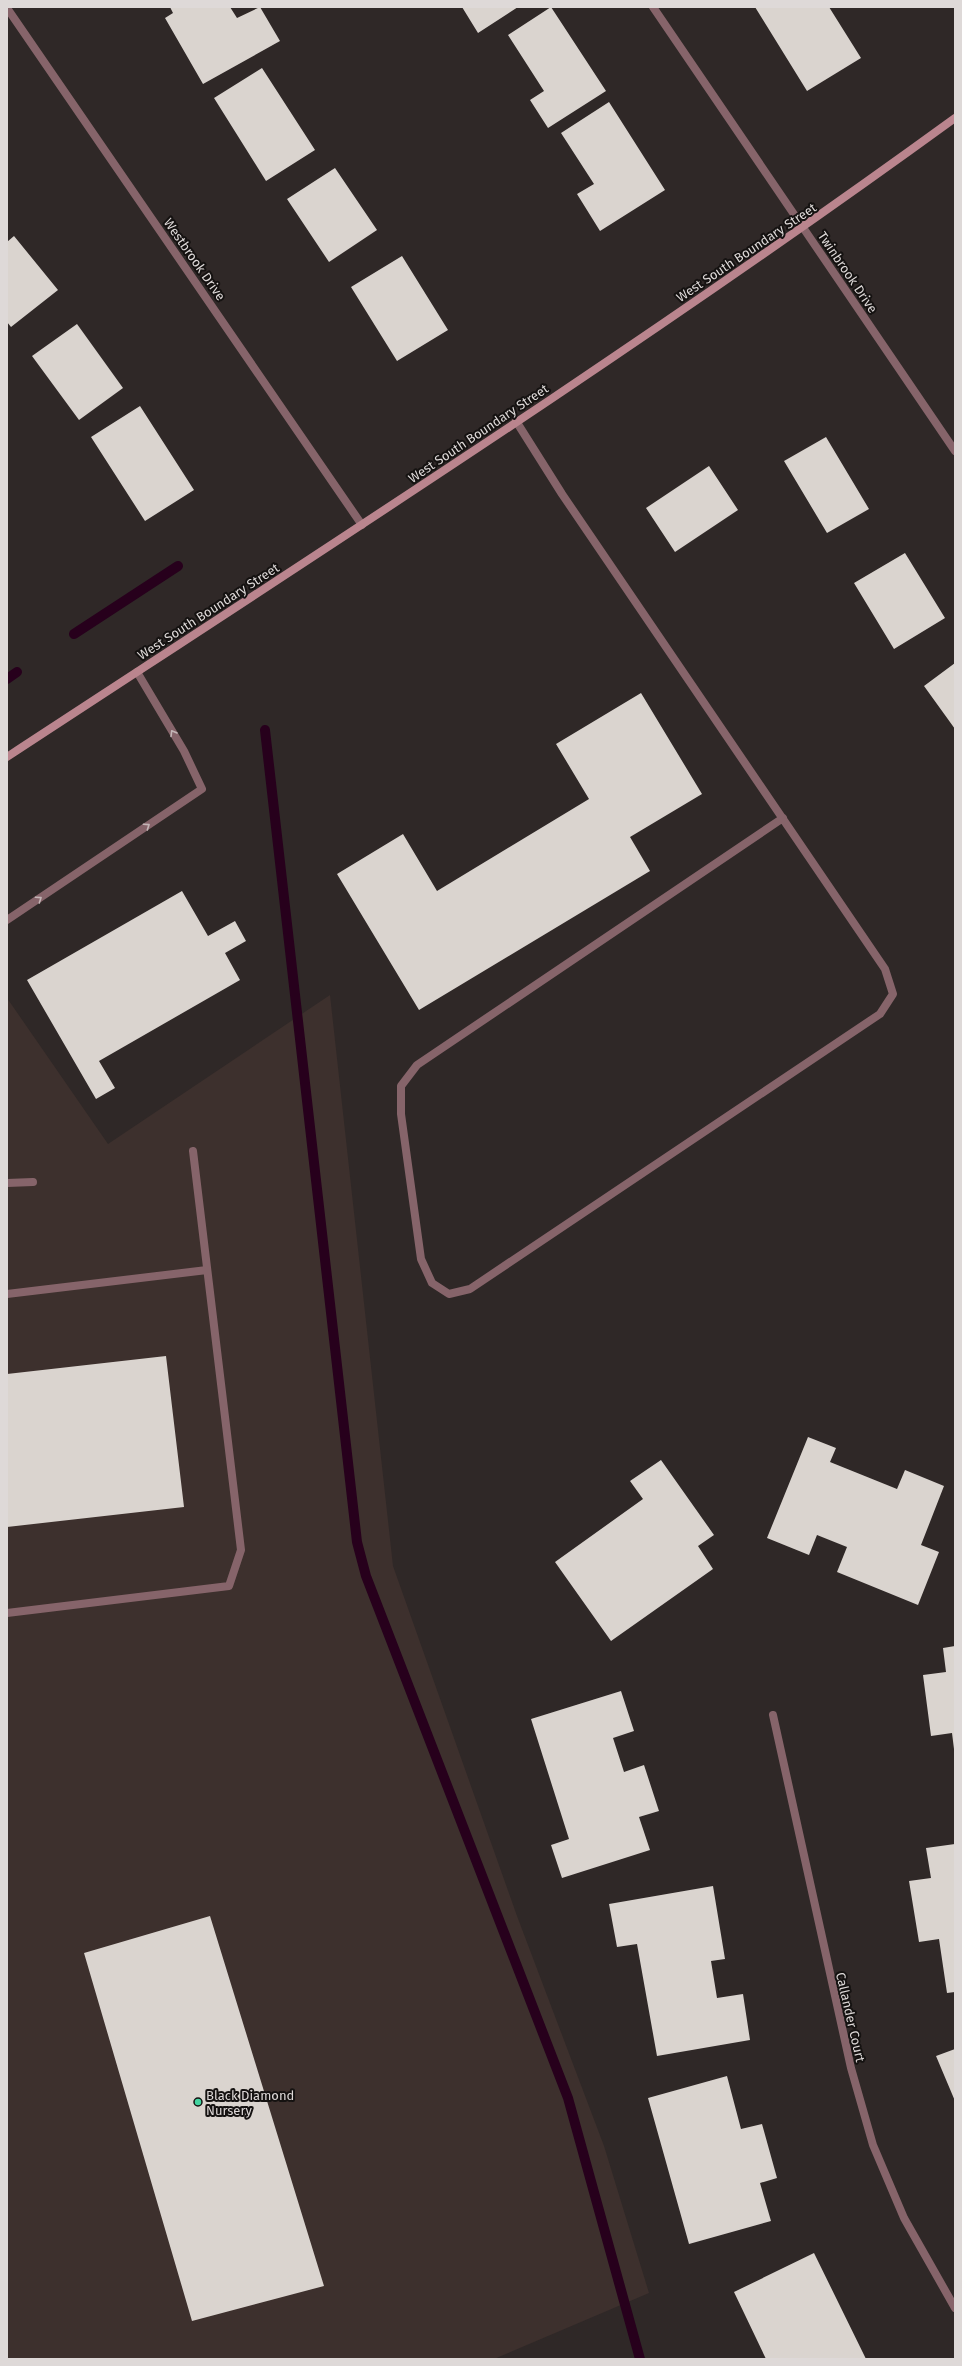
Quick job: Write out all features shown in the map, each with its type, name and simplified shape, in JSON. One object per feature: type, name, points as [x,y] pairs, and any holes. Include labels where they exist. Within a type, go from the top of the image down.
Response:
[{"type":"street","name":"Twinbrook Drive","points":[[654,7],[955,451]]},
{"type":"street","name":"Westbrook Drive","points":[[7,8],[362,525]]},
{"type":"street","name":"West South Boundary Street","points":[[7,756],[362,525],[803,228],[955,118]]},
{"type":"street","points":[[516,421],[562,494],[885,969],[893,994],[880,1014],[470,1290],[449,1294],[432,1283],[421,1259],[401,1114],[401,1086],[418,1065],[782,818]]},
{"type":"street","points":[[7,920],[202,789],[184,752],[137,672]]},
{"type":"street","points":[[7,1613],[228,1586],[241,1550],[193,1151]]},
{"type":"street","points":[[7,1183],[33,1182]]},
{"type":"street","points":[[7,1294],[207,1270]]},
{"type":"street","name":"Callander Court","points":[[773,1715],[851,2068],[873,2145],[904,2218],[955,2308]]},
{"type":"shaded area","points":[[330,995],[393,1566],[517,1916],[604,2146],[649,2293],[494,2359],[7,2359],[7,998],[108,1144]]},
{"type":"building","points":[[170,7],[230,7],[237,18],[260,7],[280,41],[203,84],[165,18],[173,13]]},
{"type":"building","points":[[462,7],[518,7],[478,33]]},
{"type":"building","points":[[551,7],[606,91],[548,128],[530,100],[544,91],[508,35]]},
{"type":"building","points":[[755,7],[829,7],[861,58],[807,91]]},
{"type":"building","points":[[262,68],[315,150],[266,181],[214,98]]},
{"type":"building","points":[[609,102],[665,190],[600,231],[577,194],[594,184],[561,133]]},
{"type":"building","points":[[335,168],[377,230],[329,262],[287,199]]},
{"type":"building","points":[[14,236],[58,290],[11,327],[7,322],[7,242]]},
{"type":"building","points":[[402,256],[448,330],[397,361],[351,287]]},
{"type":"building","points":[[77,324],[123,388],[79,420],[32,356]]},
{"type":"building","points":[[140,406],[194,490],[145,521],[91,437]]},
{"type":"building","points":[[826,437],[869,509],[827,533],[784,461]]},
{"type":"building","points":[[709,466],[738,510],[675,552],[646,508]]},
{"type":"building","points":[[905,553],[945,618],[894,649],[854,583]]},
{"type":"building","points":[[955,663],[955,729],[924,686]]},
{"type":"building","points":[[641,693],[702,794],[630,837],[650,871],[419,1010],[337,874],[403,834],[437,891],[589,799],[556,744]]},
{"type":"building","points":[[182,891],[208,936],[235,921],[246,941],[225,953],[240,980],[99,1061],[115,1088],[96,1099],[27,980]]},
{"type":"building","points":[[166,1356],[184,1507],[7,1527],[7,1374]]},
{"type":"building","points":[[808,1437],[836,1448],[830,1462],[897,1489],[905,1470],[944,1486],[921,1545],[939,1552],[918,1605],[837,1572],[847,1547],[817,1535],[809,1555],[767,1538]]},
{"type":"building","points":[[661,1460],[714,1535],[698,1546],[713,1569],[611,1641],[555,1562],[643,1499],[630,1481]]},
{"type":"building","points":[[955,1646],[954,1749],[952,1733],[931,1736],[923,1675],[946,1672],[943,1648]]},
{"type":"building","points":[[621,1691],[634,1731],[613,1738],[624,1772],[644,1765],[659,1811],[639,1817],[650,1850],[562,1878],[551,1845],[569,1839],[531,1719]]},
{"type":"building","points":[[955,1844],[955,1992],[947,1993],[939,1939],[919,1942],[909,1881],[931,1878],[926,1848]]},
{"type":"building","points":[[713,1886],[725,1959],[711,1961],[717,1998],[743,1994],[750,2040],[657,2056],[637,1944],[617,1947],[609,1904]]},
{"type":"building","name":"Black Diamond Nursery","points":[[210,1916],[324,2286],[192,2321],[84,1953]]},
{"type":"building","points":[[955,2049],[955,2101],[936,2056]]},
{"type":"building","points":[[727,2076],[741,2129],[762,2124],[777,2178],[760,2183],[771,2221],[689,2244],[648,2098]]},
{"type":"building","points":[[814,2253],[866,2359],[766,2359],[734,2292]]},
{"type":"waterway","points":[[74,634],[178,566]]},
{"type":"waterway","points":[[7,679],[17,672]]},
{"type":"waterway","points":[[265,730],[357,1542],[366,1576],[568,2098],[640,2359]]},
{"type":"place","name":"Black Diamond Nursery","points":[[198,2102]]}]
